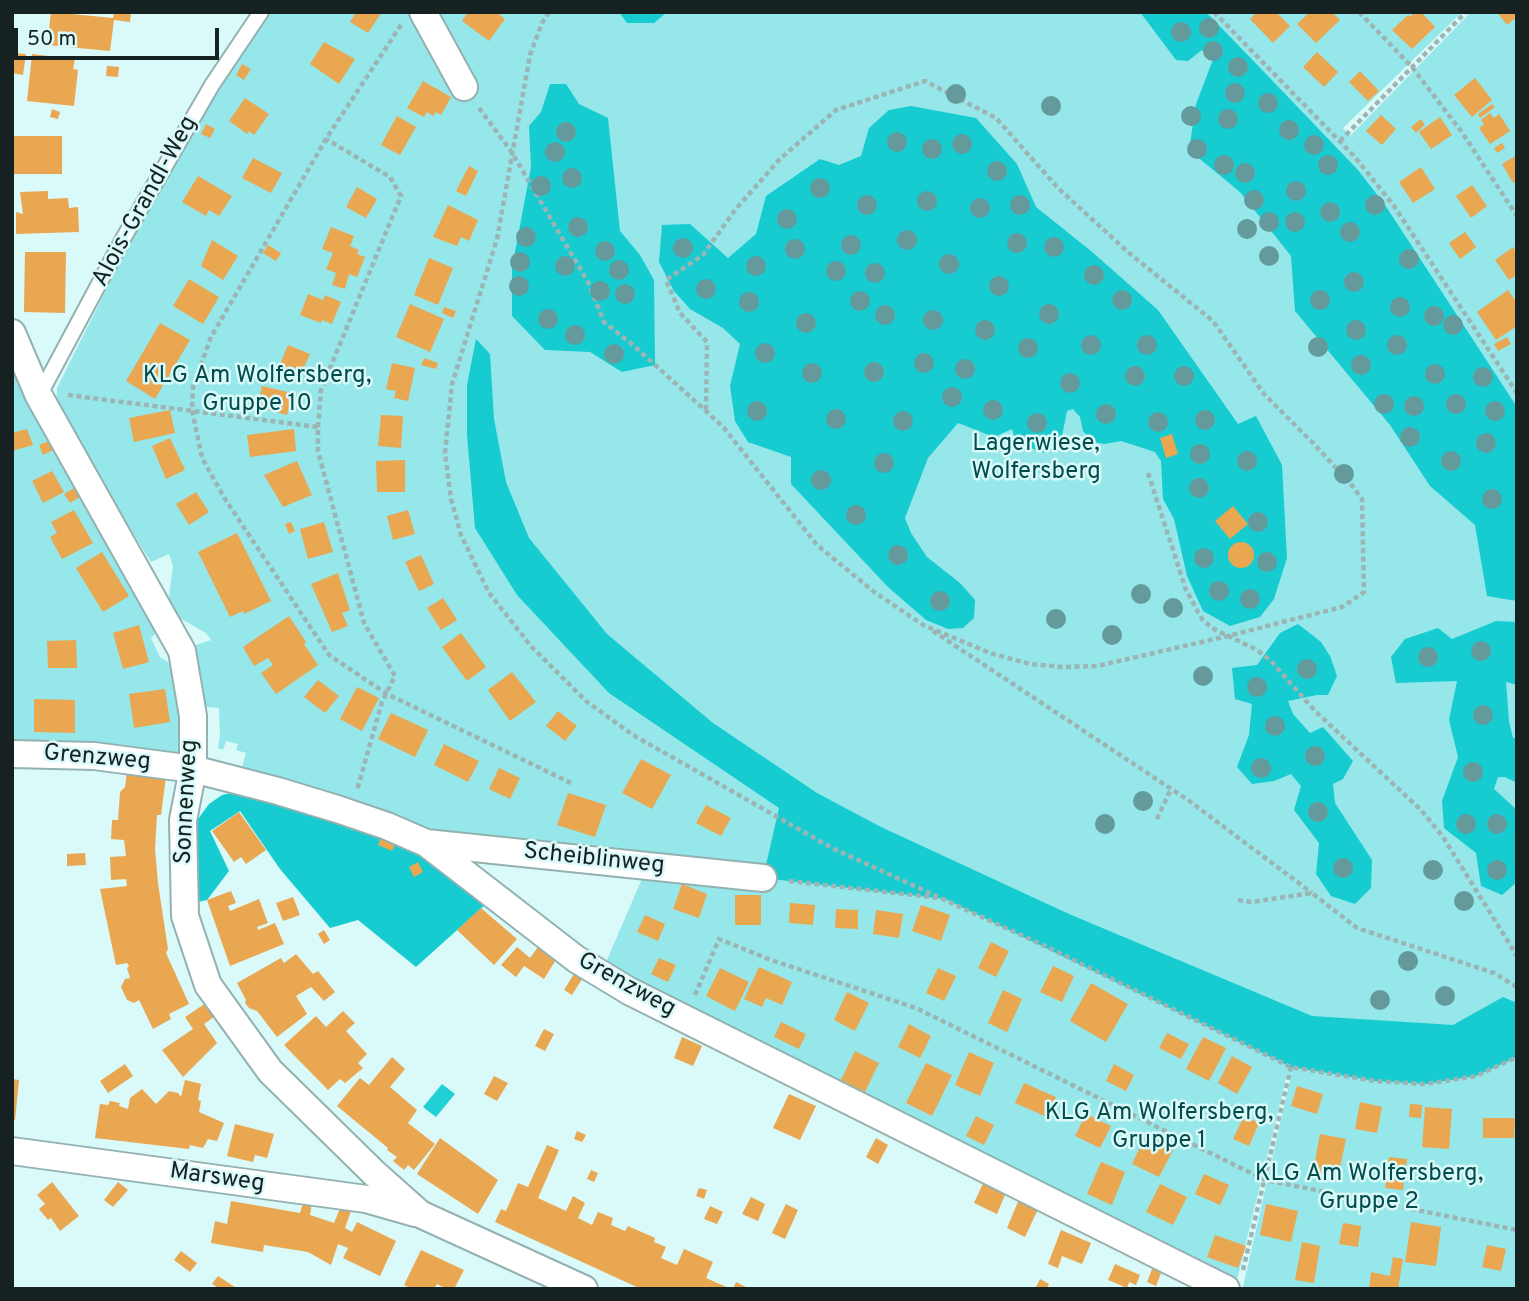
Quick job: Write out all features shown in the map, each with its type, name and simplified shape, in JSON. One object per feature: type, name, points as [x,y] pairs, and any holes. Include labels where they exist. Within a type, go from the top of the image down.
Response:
[{"type":"street","points":[[412,18],[464,87]]},
{"type":"street","name":"Sonnenweg","points":[[12,332],[41,393],[182,651],[192,716],[192,769],[183,820],[185,916],[208,985],[270,1071],[420,1214],[584,1289]]},
{"type":"street","name":"Grenzweg","points":[[12,754],[94,756],[192,769],[278,791],[350,814],[426,843],[576,959],[629,991],[1234,1282]]},
{"type":"street","name":"Scheiblinweg","points":[[426,843],[762,878]]},
{"type":"street","name":"Marsweg","points":[[12,1151],[366,1199],[420,1214]]},
{"type":"lane","name":"Alois-Grandl-Weg","points":[[41,393],[124,237],[205,97],[261,12]]},
{"type":"path","points":[[549,12],[530,55],[496,239],[452,384],[445,453],[451,499],[461,535],[489,593],[531,646],[586,701],[633,736],[832,848],[945,899],[1291,1067],[1375,1081],[1426,1084],[1476,1076],[1517,1057]]},
{"type":"path","points":[[1214,12],[1340,141],[1394,206],[1517,393]]},
{"type":"path","points":[[1359,12],[1412,67],[1461,131],[1517,216]]},
{"type":"path","points":[[1340,141],[1466,12]]},
{"type":"path","points":[[412,18],[326,139],[211,337],[193,387],[192,410],[202,458],[225,499],[329,655],[387,694],[571,783]]},
{"type":"path","points":[[706,411],[707,342],[680,313],[666,280],[703,255],[780,159],[836,110],[925,81],[996,118],[1058,188],[1129,253],[1213,321],[1264,394],[1313,443],[1362,499],[1364,592],[1342,607],[1097,666],[1030,664],[990,653],[923,625]]},
{"type":"path","points":[[464,87],[511,151],[588,282],[604,322],[724,428],[817,545],[873,591],[1171,789],[1357,928],[1494,973],[1517,987]]},
{"type":"path","points":[[326,139],[390,177],[401,196],[321,390],[318,451],[364,623],[395,676],[382,702],[350,814]]},
{"type":"path","points":[[41,393],[318,427]]},
{"type":"path","points":[[1148,473],[1194,607],[1202,619],[1212,628],[1257,650],[1271,661],[1315,711],[1427,816],[1443,837],[1517,956]]},
{"type":"path","points":[[1157,820],[1171,789]]},
{"type":"path","points":[[762,878],[945,899]]},
{"type":"path","points":[[1238,900],[1251,902],[1312,893]]},
{"type":"path","points":[[685,1019],[719,939],[771,960],[916,1008],[1265,1180],[1517,1230]]},
{"type":"path","points":[[1234,1282],[1265,1180],[1291,1067]]},
{"type":"green space","name":"Lagerwiese, Wolfersberg","points":[[269,12],[411,12],[458,100],[475,86],[435,12],[1462,12],[1343,128],[1350,136],[1471,12],[1517,12],[1517,1289],[1243,1287],[1291,1076],[1287,1074],[1236,1284],[604,967],[644,874],[469,840],[392,819],[241,771],[246,753],[236,750],[238,744],[226,741],[223,750],[218,748],[219,708],[206,707],[193,646],[211,640],[206,633],[174,615],[168,604],[173,566],[169,554],[151,562],[56,409],[57,388],[131,240],[229,73]]},
{"type":"green space","points":[[12,363],[158,631],[151,638],[160,657],[168,662],[180,697],[183,758],[12,744]]},
{"type":"shaded area","points":[[619,12],[667,12],[654,23],[627,23]]},
{"type":"shaded area","points":[[1140,12],[1206,12],[1358,170],[1385,205],[1517,407],[1517,601],[1487,596],[1475,525],[1430,486],[1390,425],[1295,311],[1291,256],[1240,192],[1189,150],[1196,104],[1214,57],[1202,50],[1188,61],[1176,60]]},
{"type":"shaded area","points":[[550,84],[566,84],[579,104],[608,118],[620,231],[640,255],[654,280],[655,365],[622,372],[590,352],[545,350],[512,316],[512,268],[531,167],[529,126],[541,112]]},
{"type":"shaded area","points":[[911,106],[976,118],[1017,164],[1036,207],[1158,310],[1238,424],[1256,416],[1282,465],[1287,558],[1274,599],[1260,617],[1230,626],[1203,611],[1187,576],[1174,519],[1163,499],[1161,461],[1155,452],[1121,441],[1105,444],[1093,442],[1083,431],[1080,417],[1073,409],[1067,411],[1062,436],[1044,453],[1016,442],[1012,429],[994,437],[958,423],[928,458],[905,518],[911,533],[927,557],[960,583],[975,600],[974,618],[963,628],[948,629],[926,620],[888,587],[791,484],[791,457],[748,442],[735,421],[730,386],[740,344],[723,328],[690,309],[674,291],[659,262],[662,225],[690,224],[728,258],[756,234],[766,196],[820,159],[839,165],[861,156],[869,128],[889,110]]},
{"type":"shaded area","points":[[476,339],[490,354],[494,419],[506,482],[529,538],[607,634],[713,723],[817,793],[881,827],[1069,914],[1312,1016],[1453,1025],[1503,997],[1517,1003],[1517,1057],[1476,1076],[1426,1084],[1375,1081],[1291,1067],[945,899],[763,878],[779,808],[609,693],[517,595],[475,528],[467,435],[467,385]]},
{"type":"shaded area","points":[[1496,621],[1517,622],[1517,685],[1506,682],[1509,721],[1513,738],[1517,738],[1517,783],[1505,777],[1498,777],[1494,789],[1517,810],[1517,882],[1502,895],[1481,886],[1476,853],[1444,828],[1442,801],[1458,757],[1449,720],[1457,681],[1396,683],[1391,657],[1405,639],[1438,628],[1452,639]]},
{"type":"shaded area","points":[[1298,624],[1321,642],[1330,656],[1337,676],[1328,695],[1288,701],[1293,714],[1310,733],[1323,727],[1353,761],[1343,779],[1333,784],[1335,803],[1372,860],[1371,888],[1355,904],[1331,896],[1316,874],[1319,843],[1294,810],[1301,786],[1291,774],[1274,781],[1252,784],[1237,767],[1249,735],[1252,704],[1235,699],[1232,668],[1257,665],[1280,633]]},
{"type":"shaded area","points":[[235,792],[348,822],[412,849],[486,904],[416,967],[358,920],[330,928],[280,869],[240,811],[210,831],[229,871],[207,900],[194,903],[192,838],[198,819],[209,804],[222,795]]},
{"type":"shaded area","points":[[442,1084],[455,1094],[436,1117],[423,1107]]},
{"type":"building","points":[[51,12],[113,18],[114,12],[131,12],[130,22],[114,20],[110,51],[47,45]]},
{"type":"building","points":[[356,12],[382,12],[368,33],[350,22]]},
{"type":"building","points":[[468,12],[496,12],[505,19],[489,41],[462,21]]},
{"type":"building","points":[[1257,12],[1276,12],[1290,26],[1273,43],[1250,19]]},
{"type":"building","points":[[1310,12],[1332,12],[1340,20],[1316,43],[1297,24]]},
{"type":"building","points":[[1415,12],[1421,12],[1435,27],[1412,49],[1392,30]]},
{"type":"building","points":[[1497,12],[1517,12],[1517,17],[1507,25]]},
{"type":"building","points":[[324,42],[355,59],[339,84],[310,64]]},
{"type":"building","points":[[1317,52],[1338,72],[1324,87],[1303,67]]},
{"type":"building","points":[[12,53],[26,54],[23,75],[12,73]]},
{"type":"building","points":[[32,54],[75,59],[73,69],[78,70],[74,106],[27,101]]},
{"type":"building","points":[[242,64],[251,69],[244,80],[236,75]]},
{"type":"building","points":[[107,66],[119,67],[118,77],[106,76]]},
{"type":"building","points":[[1360,71],[1379,91],[1368,101],[1349,82]]},
{"type":"building","points":[[1475,78],[1492,100],[1472,117],[1454,95]]},
{"type":"building","points":[[423,81],[451,97],[441,115],[436,112],[433,116],[427,112],[424,117],[407,108]]},
{"type":"building","points":[[245,98],[269,114],[254,135],[249,131],[247,134],[229,121]]},
{"type":"building","points":[[1492,104],[1495,107],[1480,118],[1478,114]]},
{"type":"building","points":[[52,109],[60,112],[58,119],[50,117]]},
{"type":"building","points":[[1490,113],[1494,118],[1499,114],[1510,131],[1490,144],[1479,128],[1484,124],[1481,120]]},
{"type":"building","points":[[1381,115],[1396,129],[1382,145],[1366,131]]},
{"type":"building","points":[[397,116],[416,127],[400,155],[381,145]]},
{"type":"building","points":[[1440,117],[1452,135],[1431,149],[1419,132]]},
{"type":"building","points":[[1421,119],[1425,125],[1416,133],[1411,127]]},
{"type":"building","points":[[206,124],[215,129],[210,138],[201,134]]},
{"type":"building","points":[[12,136],[62,136],[62,174],[12,174]]},
{"type":"building","points":[[1502,143],[1505,148],[1497,153],[1494,148]]},
{"type":"building","points":[[1517,155],[1517,181],[1513,183],[1502,164]]},
{"type":"building","points":[[253,158],[282,173],[271,193],[242,178]]},
{"type":"building","points":[[469,166],[478,171],[466,196],[456,191]]},
{"type":"building","points":[[1421,167],[1435,189],[1413,203],[1399,182]]},
{"type":"building","points":[[198,176],[232,196],[219,216],[209,210],[206,216],[182,202]]},
{"type":"building","points":[[1472,185],[1487,206],[1471,218],[1456,196]]},
{"type":"building","points":[[357,187],[377,199],[366,218],[346,207]]},
{"type":"building","points":[[48,191],[48,199],[68,198],[69,208],[78,207],[79,232],[16,234],[16,212],[23,214],[20,192]]},
{"type":"building","points":[[448,205],[478,220],[469,241],[461,237],[457,246],[433,237]]},
{"type":"building","points":[[331,227],[354,236],[350,246],[359,250],[357,254],[365,257],[357,277],[349,274],[345,289],[332,285],[336,273],[326,269],[333,253],[322,249]]},
{"type":"building","points":[[1465,232],[1476,247],[1460,259],[1449,243]]},
{"type":"building","points":[[212,240],[238,256],[223,280],[201,266]]},
{"type":"building","points":[[268,245],[281,253],[276,261],[263,253]]},
{"type":"building","points":[[1513,247],[1517,254],[1517,274],[1509,280],[1495,260]]},
{"type":"building","points":[[25,252],[66,252],[65,313],[24,312]]},
{"type":"building","points":[[429,258],[453,268],[438,305],[414,295]]},
{"type":"building","points":[[189,279],[219,297],[203,324],[173,306]]},
{"type":"building","points":[[1508,290],[1517,303],[1517,326],[1496,340],[1477,312]]},
{"type":"building","points":[[308,294],[323,300],[325,295],[341,302],[332,324],[300,315]]},
{"type":"building","points":[[410,304],[444,319],[430,352],[396,337]]},
{"type":"building","points":[[444,307],[456,311],[453,318],[442,313]]},
{"type":"building","points":[[160,323],[190,340],[155,399],[126,381]]},
{"type":"building","points":[[1507,337],[1511,344],[1498,351],[1494,344]]},
{"type":"building","points":[[288,345],[310,354],[299,378],[278,369]]},
{"type":"building","points":[[424,358],[438,363],[436,369],[421,365]]},
{"type":"building","points":[[392,363],[415,368],[408,401],[394,398],[396,391],[386,389]]},
{"type":"building","points":[[262,386],[292,393],[287,415],[257,407]]},
{"type":"building","points":[[170,410],[175,433],[134,442],[129,418]]},
{"type":"building","points":[[381,415],[403,416],[401,448],[378,446]]},
{"type":"building","points":[[27,429],[33,445],[12,451],[12,433]]},
{"type":"building","points":[[294,429],[296,451],[250,457],[247,435]]},
{"type":"building","points":[[1172,434],[1178,454],[1166,458],[1160,438]]},
{"type":"building","points":[[170,438],[185,470],[166,479],[152,446]]},
{"type":"building","points":[[49,441],[53,450],[43,455],[39,445]]},
{"type":"building","points":[[405,460],[405,492],[377,492],[376,461]]},
{"type":"building","points":[[297,461],[312,495],[283,507],[264,475]]},
{"type":"building","points":[[52,471],[64,492],[43,503],[32,481]]},
{"type":"building","points":[[74,488],[80,497],[70,503],[64,494]]},
{"type":"building","points":[[196,492],[209,512],[189,525],[176,504]]},
{"type":"building","points":[[1233,506],[1248,524],[1230,539],[1215,521]]},
{"type":"building","points":[[74,510],[93,543],[62,559],[50,537],[57,533],[51,522]]},
{"type":"building","points":[[408,510],[415,534],[393,540],[387,516]]},
{"type":"building","points":[[291,522],[295,531],[289,534],[285,524]]},
{"type":"building","points":[[324,522],[333,552],[308,559],[300,529]]},
{"type":"building","points":[[237,533],[271,601],[244,614],[243,611],[230,617],[198,552]]},
{"type":"building","points":[[1241,542],[1250,546],[1254,555],[1250,564],[1241,568],[1232,564],[1228,555],[1232,546]]},
{"type":"building","points":[[102,552],[129,596],[103,612],[76,568]]},
{"type":"building","points":[[421,555],[434,584],[419,591],[405,562]]},
{"type":"building","points":[[338,573],[350,610],[342,613],[348,626],[332,632],[311,584]]},
{"type":"building","points":[[443,598],[457,620],[441,630],[427,608]]},
{"type":"building","points":[[289,616],[318,665],[276,694],[261,673],[273,665],[268,658],[254,666],[243,647]]},
{"type":"building","points":[[139,625],[149,662],[123,669],[113,633]]},
{"type":"building","points":[[461,633],[486,667],[467,681],[442,647]]},
{"type":"building","points":[[76,640],[77,668],[48,668],[47,641]]},
{"type":"building","points":[[512,672],[536,702],[510,721],[488,690]]},
{"type":"building","points":[[318,680],[339,696],[325,713],[304,697]]},
{"type":"building","points":[[357,687],[379,698],[362,731],[340,719]]},
{"type":"building","points":[[165,689],[170,722],[134,728],[129,694]]},
{"type":"building","points":[[34,699],[75,700],[75,733],[34,732]]},
{"type":"building","points":[[558,711],[577,726],[565,741],[546,726]]},
{"type":"building","points":[[391,713],[428,730],[415,757],[378,739]]},
{"type":"building","points":[[444,744],[479,761],[468,782],[434,765]]},
{"type":"building","points":[[641,759],[671,775],[652,809],[622,793]]},
{"type":"building","points":[[128,764],[167,769],[161,815],[157,815],[155,849],[158,883],[168,949],[166,953],[189,1004],[169,1014],[171,1019],[153,1029],[139,1000],[134,1003],[127,1000],[121,987],[125,979],[130,978],[127,968],[129,966],[127,963],[116,965],[100,889],[127,886],[126,879],[111,880],[110,857],[126,856],[124,840],[111,839],[112,820],[118,820],[120,792],[125,787]]},
{"type":"building","points":[[499,768],[520,778],[510,799],[489,789]]},
{"type":"building","points":[[568,793],[606,805],[595,837],[557,825]]},
{"type":"building","points":[[706,805],[731,818],[721,836],[696,823]]},
{"type":"building","points":[[239,812],[266,850],[246,864],[241,857],[234,862],[212,831]]},
{"type":"building","points":[[382,835],[397,841],[392,851],[378,845]]},
{"type":"building","points":[[85,853],[86,865],[67,866],[67,854]]},
{"type":"building","points":[[418,862],[423,872],[414,877],[409,867]]},
{"type":"building","points":[[682,884],[707,894],[699,918],[673,909]]},
{"type":"building","points":[[231,891],[236,903],[228,906],[230,911],[259,899],[268,923],[257,927],[258,930],[275,923],[284,944],[230,966],[207,900]]},
{"type":"building","points":[[735,895],[761,895],[761,925],[735,925]]},
{"type":"building","points":[[293,897],[300,915],[283,921],[276,903]]},
{"type":"building","points":[[790,903],[815,905],[813,925],[789,923]]},
{"type":"building","points":[[921,905],[950,915],[941,941],[912,931]]},
{"type":"building","points":[[481,908],[517,939],[494,965],[457,930]]},
{"type":"building","points":[[836,909],[858,910],[858,929],[835,928]]},
{"type":"building","points":[[876,910],[903,914],[899,938],[873,934]]},
{"type":"building","points":[[645,915],[665,924],[658,941],[637,932]]},
{"type":"building","points":[[324,930],[330,940],[324,944],[318,934]]},
{"type":"building","points":[[991,942],[1009,951],[996,977],[978,968]]},
{"type":"building","points":[[540,944],[557,958],[544,979],[524,966],[516,977],[501,965],[517,947],[530,958]]},
{"type":"building","points":[[296,954],[313,974],[318,971],[335,992],[324,1001],[311,987],[296,996],[307,1014],[277,1037],[257,1011],[245,1003],[237,983],[281,958],[284,963]]},
{"type":"building","points":[[659,958],[676,965],[668,982],[651,974]]},
{"type":"building","points":[[1053,966],[1074,976],[1062,1002],[1040,992]]},
{"type":"building","points":[[759,967],[792,982],[782,1005],[766,998],[762,1007],[744,999]]},
{"type":"building","points":[[720,968],[749,982],[735,1011],[706,996]]},
{"type":"building","points":[[938,968],[956,976],[944,1001],[926,993]]},
{"type":"building","points":[[574,974],[582,979],[572,995],[564,990]]},
{"type":"building","points":[[1091,983],[1128,1004],[1106,1042],[1070,1021]]},
{"type":"building","points":[[1003,990],[1022,999],[1007,1032],[988,1023]]},
{"type":"building","points":[[847,992],[869,1003],[855,1031],[834,1020]]},
{"type":"building","points":[[206,1003],[215,1016],[204,1024],[217,1043],[183,1077],[162,1050],[193,1029],[185,1017]]},
{"type":"building","points":[[343,1011],[355,1023],[346,1031],[367,1054],[358,1063],[363,1068],[345,1083],[340,1079],[328,1090],[284,1045],[316,1016],[326,1027]]},
{"type":"building","points":[[781,1022],[806,1034],[799,1049],[774,1037]]},
{"type":"building","points":[[909,1024],[931,1036],[920,1058],[898,1047]]},
{"type":"building","points":[[544,1029],[554,1034],[545,1051],[535,1046]]},
{"type":"building","points":[[1167,1033],[1189,1044],[1181,1059],[1159,1048]]},
{"type":"building","points":[[682,1037],[702,1046],[693,1066],[674,1058]]},
{"type":"building","points":[[1203,1037],[1226,1048],[1209,1081],[1186,1069]]},
{"type":"building","points":[[855,1051],[879,1063],[865,1092],[841,1080]]},
{"type":"building","points":[[969,1052],[994,1063],[980,1096],[955,1085]]},
{"type":"building","points":[[1232,1056],[1252,1067],[1237,1094],[1218,1083]]},
{"type":"building","points":[[392,1057],[405,1069],[390,1087],[417,1110],[408,1123],[435,1144],[414,1170],[408,1165],[404,1170],[393,1161],[397,1157],[387,1150],[388,1148],[337,1106],[360,1078],[369,1085]]},
{"type":"building","points":[[926,1063],[952,1075],[932,1116],[906,1103]]},
{"type":"building","points":[[125,1064],[133,1076],[108,1093],[100,1081]]},
{"type":"building","points":[[1114,1064],[1134,1075],[1126,1091],[1106,1081]]},
{"type":"building","points":[[494,1076],[508,1083],[497,1101],[484,1094]]},
{"type":"building","points":[[12,1079],[19,1080],[15,1120],[12,1120]]},
{"type":"building","points":[[185,1080],[201,1084],[199,1112],[224,1123],[217,1141],[208,1139],[203,1148],[190,1145],[189,1149],[95,1138],[100,1104],[108,1105],[110,1101],[120,1103],[119,1106],[128,1109],[130,1098],[142,1089],[156,1104],[169,1091],[178,1093],[181,1097]]},
{"type":"building","points":[[1024,1083],[1056,1097],[1047,1117],[1015,1103]]},
{"type":"building","points":[[1297,1086],[1323,1094],[1317,1114],[1291,1106]]},
{"type":"building","points":[[789,1094],[816,1106],[800,1140],[773,1128]]},
{"type":"building","points":[[1360,1102],[1382,1107],[1377,1133],[1355,1129]]},
{"type":"building","points":[[1410,1104],[1422,1105],[1421,1118],[1409,1117]]},
{"type":"building","points":[[1425,1107],[1452,1109],[1449,1149],[1422,1147]]},
{"type":"building","points":[[1086,1114],[1111,1126],[1100,1148],[1075,1136]]},
{"type":"building","points":[[976,1116],[994,1125],[984,1145],[966,1136]]},
{"type":"building","points":[[1244,1116],[1259,1123],[1249,1146],[1233,1139]]},
{"type":"building","points":[[1483,1118],[1515,1118],[1514,1138],[1483,1138]]},
{"type":"building","points":[[235,1124],[274,1134],[267,1158],[255,1155],[253,1162],[227,1156]]},
{"type":"building","points":[[577,1131],[586,1135],[582,1142],[574,1139]]},
{"type":"building","points":[[1146,1134],[1174,1148],[1159,1177],[1132,1164]]},
{"type":"building","points":[[1320,1134],[1346,1139],[1337,1182],[1312,1177]]},
{"type":"building","points":[[440,1138],[498,1180],[478,1214],[417,1174]]},
{"type":"building","points":[[876,1138],[888,1145],[878,1164],[866,1157]]},
{"type":"building","points":[[547,1145],[559,1150],[538,1198],[566,1211],[573,1196],[585,1203],[578,1218],[592,1225],[598,1212],[613,1218],[611,1225],[625,1231],[628,1226],[655,1238],[654,1242],[666,1247],[661,1258],[677,1265],[684,1249],[713,1262],[706,1278],[731,1289],[641,1289],[495,1222],[501,1209],[506,1211],[518,1183],[528,1187]]},
{"type":"building","points":[[1389,1157],[1407,1159],[1403,1190],[1385,1188]]},
{"type":"building","points":[[1101,1162],[1125,1172],[1112,1205],[1087,1194]]},
{"type":"building","points":[[591,1170],[598,1173],[594,1182],[587,1179]]},
{"type":"building","points":[[1204,1174],[1229,1185],[1220,1205],[1195,1194]]},
{"type":"building","points":[[985,1179],[1007,1190],[997,1214],[974,1203]]},
{"type":"building","points":[[52,1182],[79,1216],[60,1231],[51,1218],[48,1220],[39,1209],[45,1204],[37,1195]]},
{"type":"building","points":[[118,1182],[128,1190],[113,1207],[104,1200]]},
{"type":"building","points":[[1160,1184],[1187,1197],[1173,1225],[1146,1212]]},
{"type":"building","points":[[699,1188],[707,1190],[704,1199],[696,1196]]},
{"type":"building","points":[[751,1197],[765,1204],[758,1221],[742,1214]]},
{"type":"building","points":[[1020,1197],[1039,1207],[1025,1237],[1007,1228]]},
{"type":"building","points":[[304,1200],[312,1202],[310,1215],[334,1223],[341,1206],[351,1211],[345,1228],[352,1232],[357,1222],[396,1241],[380,1276],[343,1258],[348,1248],[338,1244],[331,1265],[308,1252],[264,1245],[263,1252],[211,1243],[215,1221],[227,1224],[231,1201],[300,1213]]},
{"type":"building","points":[[786,1204],[798,1210],[785,1239],[772,1233]]},
{"type":"building","points":[[1266,1204],[1298,1211],[1291,1242],[1260,1235]]},
{"type":"building","points":[[710,1206],[723,1212],[717,1224],[704,1219]]},
{"type":"building","points":[[1411,1222],[1441,1227],[1436,1266],[1405,1262]]},
{"type":"building","points":[[1343,1223],[1361,1226],[1358,1247],[1339,1244]]},
{"type":"building","points":[[1061,1230],[1091,1243],[1082,1264],[1062,1256],[1058,1268],[1048,1264]]},
{"type":"building","points":[[1215,1235],[1246,1246],[1238,1268],[1207,1257]]},
{"type":"building","points":[[1302,1242],[1320,1246],[1314,1283],[1295,1280]]},
{"type":"building","points":[[1487,1245],[1506,1249],[1501,1271],[1482,1267]]},
{"type":"building","points":[[421,1250],[464,1270],[454,1289],[437,1284],[434,1289],[412,1289],[404,1285]]},
{"type":"building","points":[[181,1251],[197,1263],[190,1272],[174,1260]]},
{"type":"building","points":[[1393,1257],[1403,1259],[1398,1289],[1369,1289],[1371,1272],[1390,1276]]},
{"type":"building","points":[[1115,1264],[1140,1275],[1136,1285],[1129,1282],[1127,1288],[1108,1280]]},
{"type":"building","points":[[1154,1264],[1163,1268],[1156,1286],[1147,1282]]},
{"type":"building","points":[[218,1276],[238,1289],[220,1289],[212,1284]]},
{"type":"building","points":[[1040,1279],[1049,1284],[1047,1289],[1035,1289]]},
{"type":"building","points":[[736,1282],[750,1289],[733,1289]]},
{"type":"park label","name":"KLG Am Wolfersberg, Gruppe 10","points":[[257,391]]},
{"type":"park label","name":"KLG Am Wolfersberg, Gruppe 1","points":[[1159,1128]]},
{"type":"park label","name":"KLG Am Wolfersberg, Gruppe 2","points":[[1369,1189]]}]
